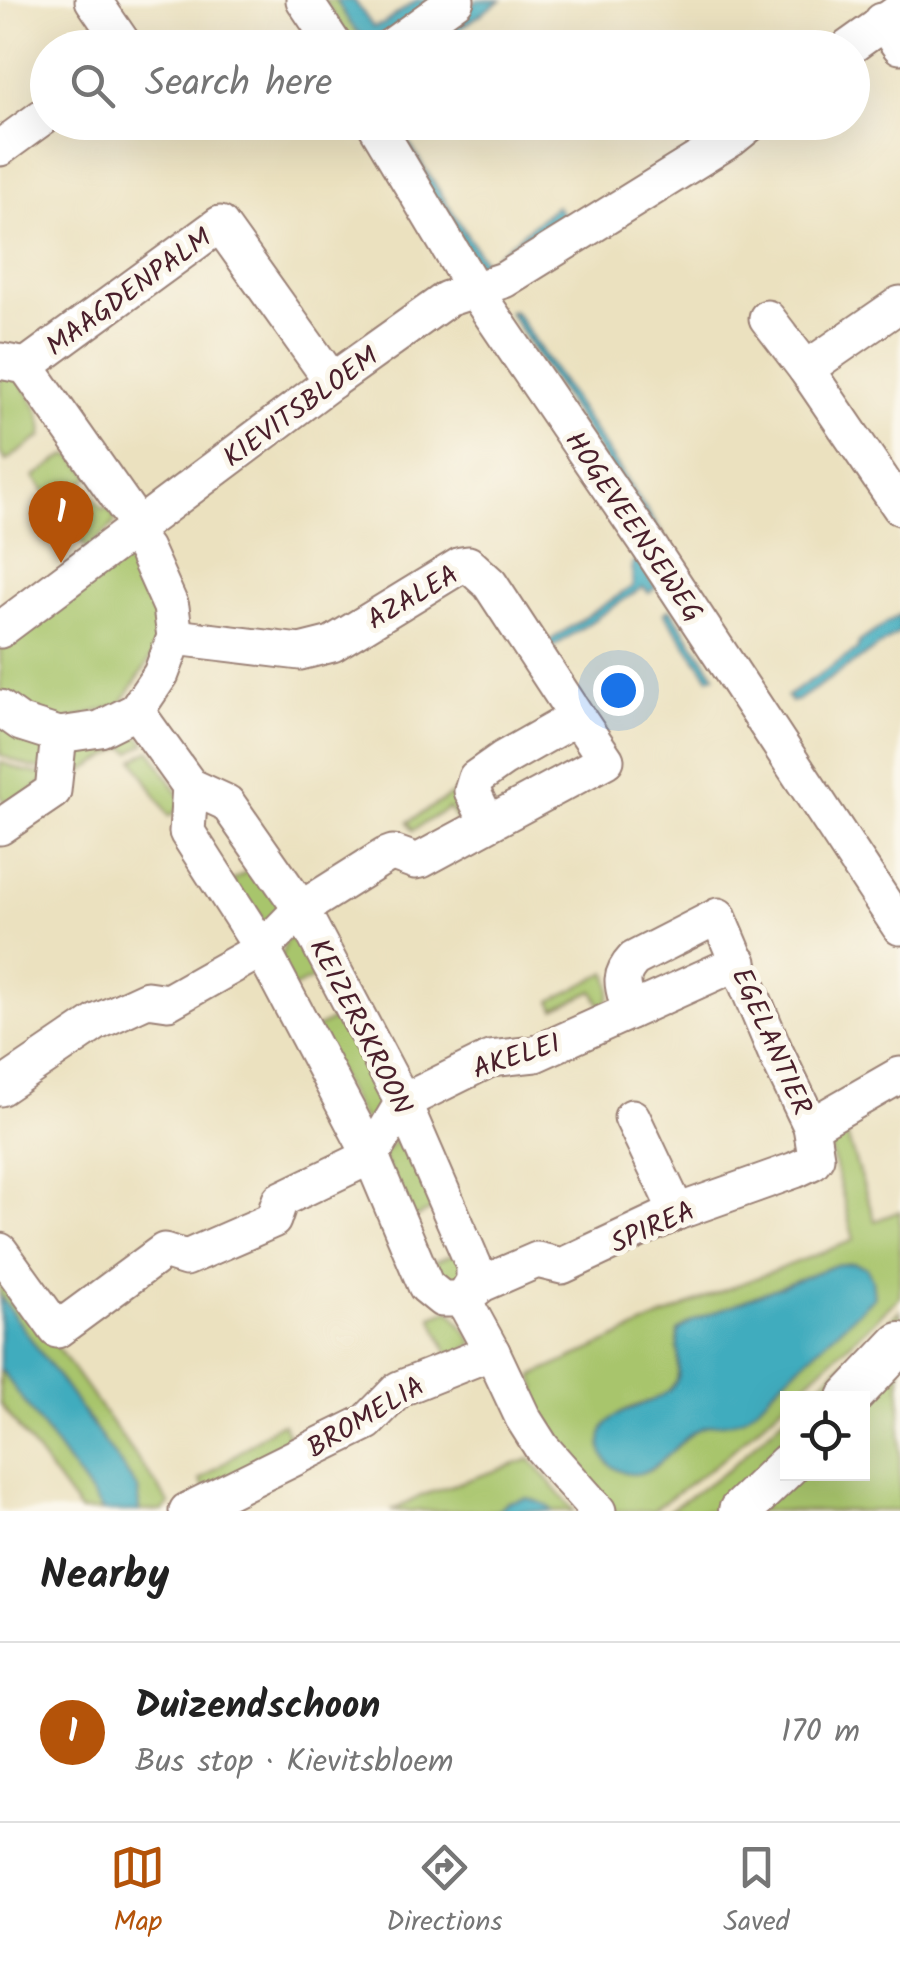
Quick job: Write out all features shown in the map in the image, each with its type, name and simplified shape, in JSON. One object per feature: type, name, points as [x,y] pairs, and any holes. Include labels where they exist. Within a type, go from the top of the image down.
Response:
[{"type":"main road","points":[[856,1391],[900,1344]]},
{"type":"main road","points":[[740,1511],[780,1473]]},
{"type":"street","points":[[93,0],[114,30]]},
{"type":"street","points":[[304,0],[324,30]]},
{"type":"street","points":[[414,30],[456,0]]},
{"type":"street","points":[[870,37],[894,26]]},
{"type":"street","points":[[0,148],[30,126]]},
{"type":"street","name":"HOGEVEENSEWEG","points":[[385,140],[474,290],[651,549],[900,928]]},
{"type":"street","name":"KIEVITSBLOEM","points":[[0,630],[447,299],[504,280],[729,140]]},
{"type":"street","name":"MAAGDENPALM","points":[[13,363],[220,224],[332,381]]},
{"type":"street","points":[[806,369],[900,304]]},
{"type":"street","points":[[767,318],[900,508]]},
{"type":"street","points":[[0,708],[21,724],[58,735],[100,729],[136,711],[161,674],[175,637],[171,606],[136,529],[13,363]]},
{"type":"street","name":"AZALEA","points":[[175,637],[300,652],[316,650],[468,564],[490,584],[577,716]]},
{"type":"street","name":"KEIZERSKROON","points":[[136,711],[190,786],[227,803],[300,908],[404,1102],[474,1266],[474,1281],[463,1300],[442,1299],[426,1286],[371,1156],[262,948],[187,832],[190,786]]},
{"type":"street","points":[[0,1088],[98,1022],[147,998],[168,1002],[262,948],[300,908],[384,856],[393,853],[421,860],[606,760],[577,716],[476,778],[472,791],[485,824]]},
{"type":"street","points":[[0,827],[53,790],[58,735]]},
{"type":"street","name":"EGELANTIER","points":[[630,1011],[622,980],[634,959],[718,916],[811,1126],[900,1075]]},
{"type":"street","name":"AKELEI","points":[[404,1102],[490,1058],[534,1054],[739,962]]},
{"type":"street","points":[[0,1251],[58,1330],[164,1251],[186,1258],[273,1220],[280,1200],[371,1156],[404,1102]]},
{"type":"street","points":[[632,1117],[677,1212]]},
{"type":"street","name":"SPIREA","points":[[463,1300],[482,1284],[537,1260],[562,1266],[677,1212],[812,1162],[816,1157],[811,1126]]},
{"type":"street","points":[[463,1300],[542,1448],[598,1511]]},
{"type":"street","name":"BROMELIA","points":[[187,1511],[367,1422],[400,1390],[492,1352]]},
{"type":"green space","points":[[324,0],[336,0],[355,30],[344,30]]},
{"type":"green space","points":[[0,369],[14,371],[34,402],[42,427],[42,436],[6,461],[0,453]]},
{"type":"green space","points":[[68,455],[91,476],[83,482],[103,510],[107,507],[114,516],[115,523],[87,549],[34,477]]},
{"type":"green space","points":[[126,549],[149,573],[160,644],[121,704],[64,722],[0,699],[0,642]]},
{"type":"green space","points":[[0,723],[47,743],[51,771],[0,755]]},
{"type":"green space","points":[[133,731],[146,743],[131,752],[125,747],[82,772],[80,768],[64,767],[65,752]]},
{"type":"green space","points":[[150,750],[181,798],[179,810],[169,816],[134,760]]},
{"type":"green space","points":[[0,762],[50,776],[10,809],[0,796]]},
{"type":"green space","points":[[461,789],[467,814],[459,825],[449,808],[413,830],[408,822]]},
{"type":"green space","points":[[259,863],[286,904],[268,926],[231,882]]},
{"type":"green space","points":[[297,937],[325,972],[293,988],[280,962],[286,939]]},
{"type":"green space","points":[[607,972],[610,991],[602,1008],[593,991],[555,1009],[551,1001]]},
{"type":"green space","points":[[346,1012],[393,1100],[375,1125],[361,1117],[315,1029]]},
{"type":"green space","points":[[843,1124],[875,1221],[900,1211],[900,1297],[797,1391],[780,1391],[780,1407],[724,1458],[652,1511],[612,1511],[521,1398],[537,1389],[533,1376],[704,1298],[854,1240],[827,1135]],"holes":[[[836,1265],[873,1297],[743,1418],[705,1425],[651,1470],[609,1464],[601,1444],[624,1411],[671,1388],[678,1375],[678,1331],[694,1320]]]},
{"type":"green space","points":[[400,1136],[439,1207],[409,1220],[382,1155]]},
{"type":"green space","points":[[459,1252],[468,1272],[449,1290],[427,1264]]},
{"type":"green space","points":[[0,1267],[170,1504],[163,1511],[139,1511],[138,1489],[0,1296]]},
{"type":"green space","points":[[450,1310],[474,1343],[450,1359],[432,1317]]},
{"type":"green space","points":[[900,1310],[900,1319],[831,1391],[813,1391]]},
{"type":"green space","points":[[900,1365],[900,1511],[756,1511],[786,1481],[870,1481],[870,1396]]},
{"type":"green space","points":[[0,1368],[103,1511],[80,1511],[0,1403]]},
{"type":"green space","points":[[780,1422],[780,1448],[714,1511],[668,1511],[728,1470]]},
{"type":"green space","points":[[283,1423],[295,1447],[207,1490],[200,1480]]},
{"type":"green space","points":[[530,1459],[574,1511],[508,1502],[496,1511],[391,1511],[423,1495]]},
{"type":"water","points":[[336,0],[354,0],[373,27],[417,0],[436,0],[389,30],[357,30]]},
{"type":"water","points":[[478,0],[501,0],[458,30],[436,30]]},
{"type":"water","points":[[395,140],[407,140],[483,260],[489,261],[556,206],[565,217],[488,270],[479,269]]},
{"type":"water","points":[[513,311],[716,615],[708,619],[509,312]]},
{"type":"water","points":[[638,560],[656,588],[649,593],[643,587],[547,651],[543,645],[633,586],[632,564]]},
{"type":"water","points":[[670,609],[715,675],[709,678],[664,613]]},
{"type":"water","points":[[900,614],[900,632],[791,702],[787,696],[857,650],[859,642]]},
{"type":"water","points":[[853,1263],[866,1267],[874,1297],[752,1411],[737,1420],[698,1429],[657,1464],[638,1474],[627,1474],[607,1461],[601,1443],[611,1420],[661,1396],[678,1377],[678,1331],[694,1320],[836,1265]]},
{"type":"water","points":[[0,1296],[138,1489],[139,1511],[103,1511],[0,1368]]},
{"type":"water","points":[[527,1498],[547,1505],[552,1511],[496,1511],[508,1502]]},
{"type":"place","name":"Duizendschoon","points":[[61,563]]}]
